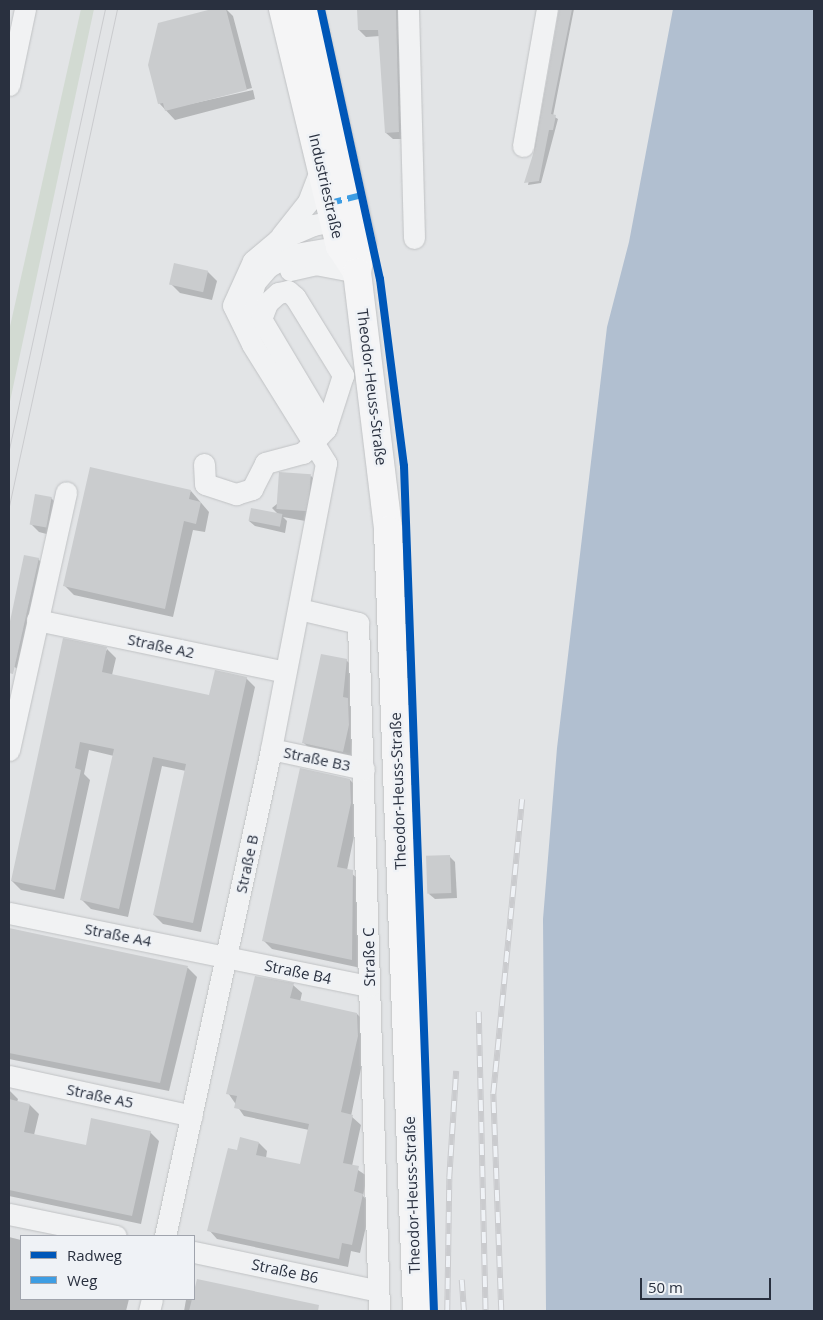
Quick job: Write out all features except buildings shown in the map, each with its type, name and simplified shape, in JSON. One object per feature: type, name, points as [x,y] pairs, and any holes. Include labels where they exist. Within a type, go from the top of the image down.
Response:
[{"type":"main road","name":"Industriestraße","points":[[284,9],[322,166],[349,232]]},
{"type":"main road","name":"Industriestraße","points":[[310,9],[357,272]]},
{"type":"main road","name":"Theodor-Heuss-Straße","points":[[357,272],[388,530],[417,1311]]},
{"type":"lane","points":[[9,85],[25,9]]},
{"type":"lane","points":[[408,9],[414,238]]},
{"type":"lane","points":[[523,146],[548,9]]},
{"type":"lane","points":[[320,436],[243,325],[233,306],[237,289],[253,261],[278,240],[308,202],[322,166]]},
{"type":"lane","points":[[278,240],[349,232]]},
{"type":"lane","points":[[243,325],[255,282],[268,267],[289,255],[349,232]]},
{"type":"lane","points":[[250,302],[272,279],[294,268],[315,264],[357,272]]},
{"type":"lane","points":[[204,464],[205,484],[236,494],[252,489],[264,463],[303,453],[320,436],[343,375],[295,297],[288,291],[278,292],[267,302],[260,319],[320,436]]},
{"type":"lane","name":"Straße B","points":[[165,1235],[227,957],[324,491],[326,463],[320,436]]},
{"type":"lane","points":[[9,750],[66,492]]},
{"type":"lane","name":"Straße C","points":[[299,609],[358,623],[364,769],[375,1290],[380,1311]]},
{"type":"lane","name":"Straße A2","points":[[37,620],[285,672]]},
{"type":"lane","name":"Straße B3","points":[[270,749],[364,769]]},
{"type":"lane","name":"Straße A4","points":[[9,913],[227,957]]},
{"type":"lane","name":"Straße B4","points":[[227,957],[369,986]]},
{"type":"lane","name":"Straße A5","points":[[9,1076],[192,1116]]},
{"type":"lane","points":[[9,1214],[111,1235]]},
{"type":"lane","name":"Straße B6","points":[[195,1252],[375,1290]]},
{"type":"shaded area","points":[[81,9],[94,9],[9,406],[9,331]]},
{"type":"water","points":[[673,9],[814,9],[814,1311],[546,1311],[543,919],[557,748],[607,327],[629,242]]},
{"type":"tram line","points":[[9,449],[105,9]]},
{"type":"tram line","points":[[9,506],[117,9]]},
{"type":"railway","points":[[501,1311],[493,1094],[522,799]]},
{"type":"railway","points":[[479,1012],[486,1311]]},
{"type":"railway","points":[[447,1311],[449,1178],[456,1071]]},
{"type":"railway","points":[[462,1280],[464,1311]]},
{"type":"marked path","points":[[330,203],[363,195]]},
{"type":"cycle path","points":[[321,9],[380,279],[404,466],[434,1311]]}]
